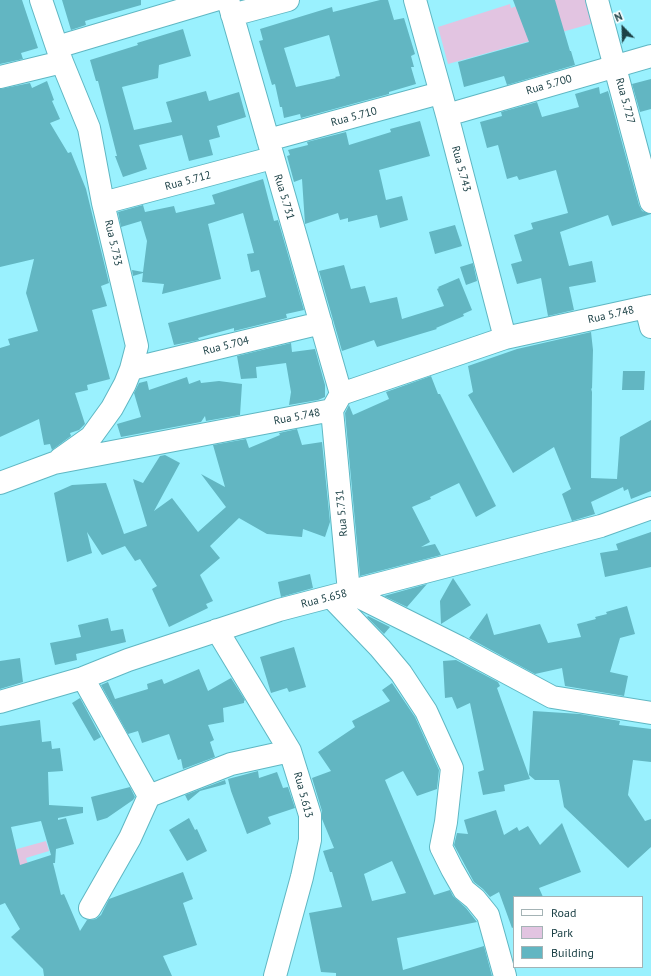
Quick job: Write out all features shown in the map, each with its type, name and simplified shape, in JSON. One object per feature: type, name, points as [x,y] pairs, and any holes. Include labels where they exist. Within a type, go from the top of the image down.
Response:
[{"type":"street","name":"Rua 5.733","points":[[41,0],[89,128],[103,203],[137,346],[131,369],[125,384],[112,408],[91,437],[54,463]]},
{"type":"street","points":[[0,77],[60,54],[215,0]]},
{"type":"street","points":[[230,7],[288,0]]},
{"type":"street","name":"Rua 5.743","points":[[415,0],[447,115],[505,338]]},
{"type":"street","name":"Rua 5.727","points":[[597,0],[616,66],[651,202]]},
{"type":"street","name":"Rua 5.731","points":[[230,7],[321,324],[337,402],[340,594]]},
{"type":"street","name":"Rua 5.700","points":[[447,115],[651,56]]},
{"type":"street","name":"Rua 5.710","points":[[270,149],[440,93]]},
{"type":"street","name":"Rua 5.712","points":[[103,203],[270,149]]},
{"type":"street","name":"Rua 5.748","points":[[0,483],[54,463],[337,402],[505,338],[649,313]]},
{"type":"street","name":"Rua 5.704","points":[[131,369],[321,324]]},
{"type":"street","name":"Rua 5.658","points":[[0,702],[83,678],[128,660],[279,610],[601,526],[651,508]]},
{"type":"street","points":[[340,594],[459,647],[552,696],[651,713]]},
{"type":"street","points":[[340,594],[380,648],[401,673],[426,711],[452,768],[446,822],[441,846],[464,890],[475,899],[488,915],[505,976]]},
{"type":"street","name":"Rua 5.613","points":[[217,630],[290,751],[310,815],[310,840],[302,877],[275,976]]},
{"type":"street","points":[[83,678],[149,796]]},
{"type":"street","points":[[90,908],[130,838],[149,796],[231,764],[290,751]]},
{"type":"green space","points":[[536,0],[588,0],[594,23],[448,64],[438,27],[510,4],[511,8]]},
{"type":"green space","points":[[46,841],[49,851],[26,858],[36,892],[6,852]]},
{"type":"building","points":[[0,0],[22,0],[38,48],[21,53],[23,59],[0,64]]},
{"type":"building","points":[[62,0],[141,0],[141,5],[85,21],[86,25],[71,30]]},
{"type":"building","points":[[380,0],[388,0],[394,20],[404,18],[415,54],[411,56],[414,67],[411,67],[416,84],[389,92],[389,94],[301,118],[300,114],[284,118],[275,84],[272,85],[259,41],[263,40],[260,29],[332,7],[333,12]],"holes":[[[329,35],[340,76],[296,87],[284,48]]]},
{"type":"building","points":[[513,0],[555,0],[575,65],[507,85],[504,76],[464,87],[458,62],[529,42]]},
{"type":"building","points":[[183,29],[191,56],[159,65],[158,78],[122,87],[134,130],[172,122],[166,102],[206,91],[209,101],[239,92],[246,117],[217,126],[220,137],[209,140],[213,155],[189,161],[182,135],[139,145],[147,169],[123,177],[115,156],[117,156],[98,81],[96,81],[90,60],[138,45],[137,43]]},
{"type":"building","points":[[651,79],[651,109],[640,112],[632,84]]},
{"type":"building","points":[[47,81],[54,100],[52,101],[60,119],[50,123],[68,153],[71,152],[86,189],[109,283],[101,286],[107,306],[92,310],[110,379],[87,385],[88,390],[75,393],[85,424],[79,430],[70,433],[71,436],[52,450],[50,444],[44,445],[39,419],[0,437],[0,348],[10,345],[8,339],[38,331],[26,293],[34,259],[0,267],[0,89],[30,83],[32,88]]},
{"type":"building","points":[[599,87],[600,94],[608,91],[639,205],[642,211],[651,214],[612,226],[608,215],[560,232],[569,266],[592,261],[596,282],[569,287],[574,310],[548,316],[541,278],[517,284],[511,264],[522,261],[514,235],[533,229],[531,223],[568,213],[556,170],[519,180],[517,176],[507,179],[498,145],[487,148],[480,122],[502,116],[501,112],[537,102],[542,117],[579,107],[575,94]]},
{"type":"building","points":[[420,121],[430,156],[379,170],[386,200],[402,196],[408,220],[380,228],[377,215],[348,222],[348,218],[340,220],[338,213],[305,224],[302,179],[294,182],[287,156],[290,155],[288,150],[308,145],[307,142],[346,132],[349,145],[391,132],[390,129]]},
{"type":"building","points":[[263,179],[274,221],[278,220],[304,310],[286,314],[287,318],[234,331],[234,328],[198,338],[199,340],[174,345],[168,323],[266,297],[259,270],[251,272],[247,254],[254,253],[243,213],[208,224],[221,279],[162,294],[164,284],[142,282],[143,273],[133,276],[132,270],[143,272],[147,241],[141,221],[121,227],[118,212],[143,205],[145,212],[174,206],[176,213],[215,204],[212,195]]},
{"type":"building","points":[[455,225],[462,246],[435,254],[429,232]]},
{"type":"building","points":[[473,263],[477,281],[466,285],[460,267]]},
{"type":"building","points":[[344,265],[351,289],[365,286],[370,303],[397,297],[402,319],[444,306],[437,289],[439,288],[438,287],[459,278],[472,310],[463,314],[464,316],[436,328],[437,329],[377,347],[374,340],[342,351],[319,271]]},
{"type":"building","points":[[591,332],[593,350],[592,389],[591,388],[591,478],[617,479],[620,437],[651,420],[651,491],[631,499],[628,489],[624,491],[623,487],[591,502],[595,514],[572,521],[562,494],[571,489],[554,447],[513,473],[468,395],[473,392],[468,366],[517,349]]},
{"type":"building","points":[[291,343],[292,352],[315,349],[325,385],[325,397],[318,400],[289,405],[291,392],[286,363],[256,367],[257,378],[241,379],[237,356]]},
{"type":"building","points":[[623,371],[645,371],[644,390],[622,390]]},
{"type":"building","points":[[431,376],[438,394],[440,394],[496,506],[476,517],[459,483],[430,497],[431,499],[412,507],[430,542],[421,547],[435,544],[441,555],[360,576],[345,413],[349,405],[353,415],[389,399],[386,392]]},
{"type":"building","points":[[187,377],[189,384],[200,380],[201,383],[219,381],[242,384],[240,415],[206,421],[205,416],[201,422],[121,437],[117,424],[141,417],[134,393],[139,383],[147,381],[149,390]]},
{"type":"building","points":[[297,429],[302,445],[322,442],[330,522],[325,537],[303,529],[302,537],[267,534],[239,518],[210,546],[220,558],[200,575],[213,601],[206,604],[208,608],[169,627],[152,589],[157,586],[140,559],[135,561],[125,546],[102,555],[87,532],[92,553],[67,562],[54,493],[72,485],[106,483],[124,534],[147,526],[133,479],[143,483],[160,456],[165,455],[180,463],[154,511],[172,498],[198,532],[226,507],[201,474],[225,487],[213,445],[246,439],[249,448],[280,435],[279,433]]},
{"type":"building","points":[[651,532],[651,567],[605,577],[600,553],[618,550],[616,544]]},
{"type":"building","points":[[310,574],[313,588],[281,597],[278,582]]},
{"type":"building","points":[[453,578],[471,605],[441,624],[440,601]]},
{"type":"building","points":[[427,584],[407,607],[384,596]]},
{"type":"building","points":[[627,606],[635,634],[620,638],[610,672],[628,676],[624,696],[565,686],[562,668],[535,674],[469,638],[487,613],[494,635],[540,624],[548,643],[581,637],[577,624],[596,619],[595,617],[607,614],[606,612]]},
{"type":"building","points":[[368,616],[390,627],[384,634],[367,617]]},
{"type":"building","points":[[108,618],[111,631],[123,629],[126,642],[76,654],[77,660],[55,665],[50,643],[81,637],[78,625]]},
{"type":"building","points":[[294,647],[306,687],[289,692],[287,688],[271,693],[260,657]]},
{"type":"building","points":[[20,658],[23,682],[0,689],[0,661]]},
{"type":"building","points":[[456,660],[498,682],[500,686],[497,688],[530,779],[504,785],[505,791],[483,795],[478,772],[484,770],[470,703],[457,709],[452,697],[445,698],[443,661]]},
{"type":"building","points":[[199,669],[208,691],[231,678],[245,700],[244,703],[223,708],[224,722],[208,725],[214,740],[210,742],[215,757],[183,769],[181,759],[178,760],[169,734],[142,743],[138,731],[128,734],[101,685],[108,682],[115,699],[148,689],[147,684],[162,679],[164,684]]},
{"type":"building","points":[[392,683],[415,717],[439,770],[437,789],[417,796],[403,771],[385,780],[434,895],[450,890],[453,896],[466,908],[477,922],[397,938],[403,970],[484,946],[492,976],[336,976],[336,973],[321,972],[309,913],[342,907],[332,872],[330,872],[323,851],[334,848],[322,819],[322,811],[312,778],[331,771],[318,752],[355,727],[352,721],[390,701],[382,690]],"holes":[[[392,861],[406,893],[372,901],[364,874]]]},
{"type":"building","points":[[80,698],[101,737],[94,741],[72,703]]},
{"type":"building","points":[[533,711],[580,714],[620,721],[619,725],[651,729],[651,762],[633,760],[628,795],[645,821],[651,819],[651,847],[628,868],[564,807],[559,780],[535,780],[529,775]]},
{"type":"building","points":[[40,720],[42,742],[51,741],[52,749],[60,748],[63,771],[48,772],[49,805],[83,807],[83,813],[58,818],[58,820],[66,818],[74,844],[56,849],[55,863],[53,863],[61,895],[64,894],[80,931],[87,920],[96,919],[101,915],[109,899],[183,872],[193,899],[183,903],[197,945],[163,956],[172,976],[44,976],[43,969],[11,937],[20,929],[5,903],[0,905],[0,726]],"holes":[[[41,821],[51,855],[20,865],[11,827]]]},
{"type":"building","points":[[258,771],[259,778],[277,772],[283,788],[288,787],[295,808],[268,817],[271,824],[247,834],[228,779]]},
{"type":"building","points":[[225,780],[226,784],[200,791],[188,801],[185,795]]},
{"type":"building","points":[[130,787],[135,797],[133,800],[107,818],[97,821],[91,797]]},
{"type":"building","points":[[496,810],[504,835],[517,827],[519,831],[528,826],[540,845],[562,823],[581,872],[539,888],[543,896],[513,896],[512,928],[499,892],[490,897],[474,882],[454,845],[457,833],[468,834],[464,820]]},
{"type":"building","points":[[189,818],[195,830],[197,829],[207,851],[187,861],[169,830]]}]
